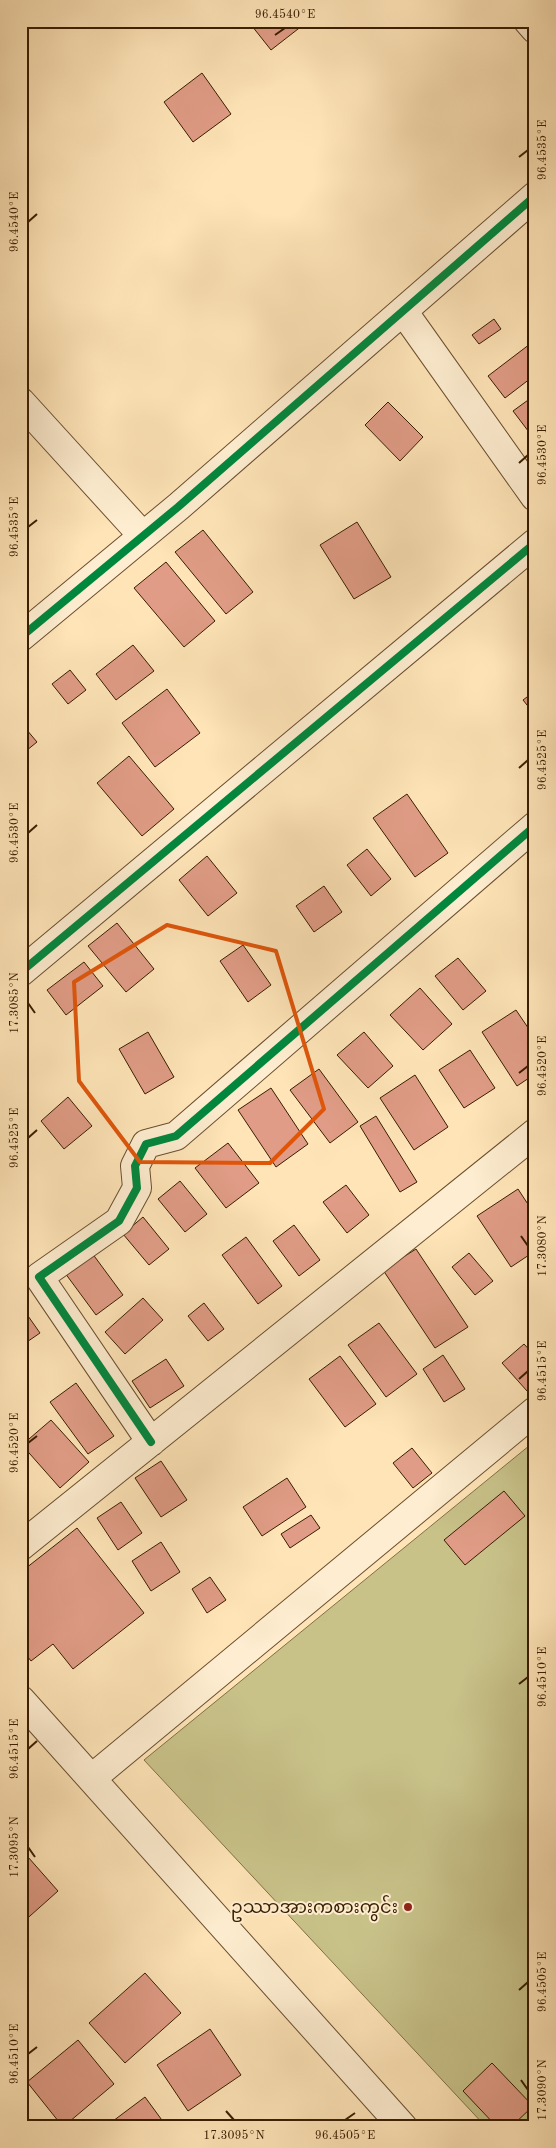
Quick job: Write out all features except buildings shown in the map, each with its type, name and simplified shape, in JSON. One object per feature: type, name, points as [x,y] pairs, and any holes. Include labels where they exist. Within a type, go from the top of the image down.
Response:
[{"type":"street","points":[[528,21],[535,29]]},
{"type":"street","points":[[21,637],[143,536],[535,196]]},
{"type":"street","points":[[403,311],[535,497]]},
{"type":"street","points":[[21,402],[143,536]]},
{"type":"street","points":[[21,972],[535,543]]},
{"type":"street","points":[[151,1442],[39,1277],[119,1221],[137,1188],[135,1166],[146,1144],[176,1136],[535,826]]},
{"type":"street","points":[[21,1546],[535,1133]]},
{"type":"street","points":[[92,1778],[535,1411]]},
{"type":"street","points":[[21,1700],[403,2127]]},
{"type":"highlighted area","points":[[167,925],[276,951],[324,1109],[270,1163],[140,1162],[79,1081],[74,982]]},
{"type":"shaded area","name":"ဥဿာ‌အားကစားကွင်း","points":[[535,1441],[535,2127],[486,2127],[144,1760]]},
{"type":"cycle path","points":[[21,637],[178,507],[535,196]]},
{"type":"cycle path","points":[[21,972],[535,543]]},
{"type":"cycle path","points":[[151,1442],[39,1277],[119,1221],[137,1188],[135,1166],[146,1144],[176,1136],[535,826]]},
{"type":"place","name":"ဥဿာ‌အားကစားကွင်း","points":[[408,1907]]}]
